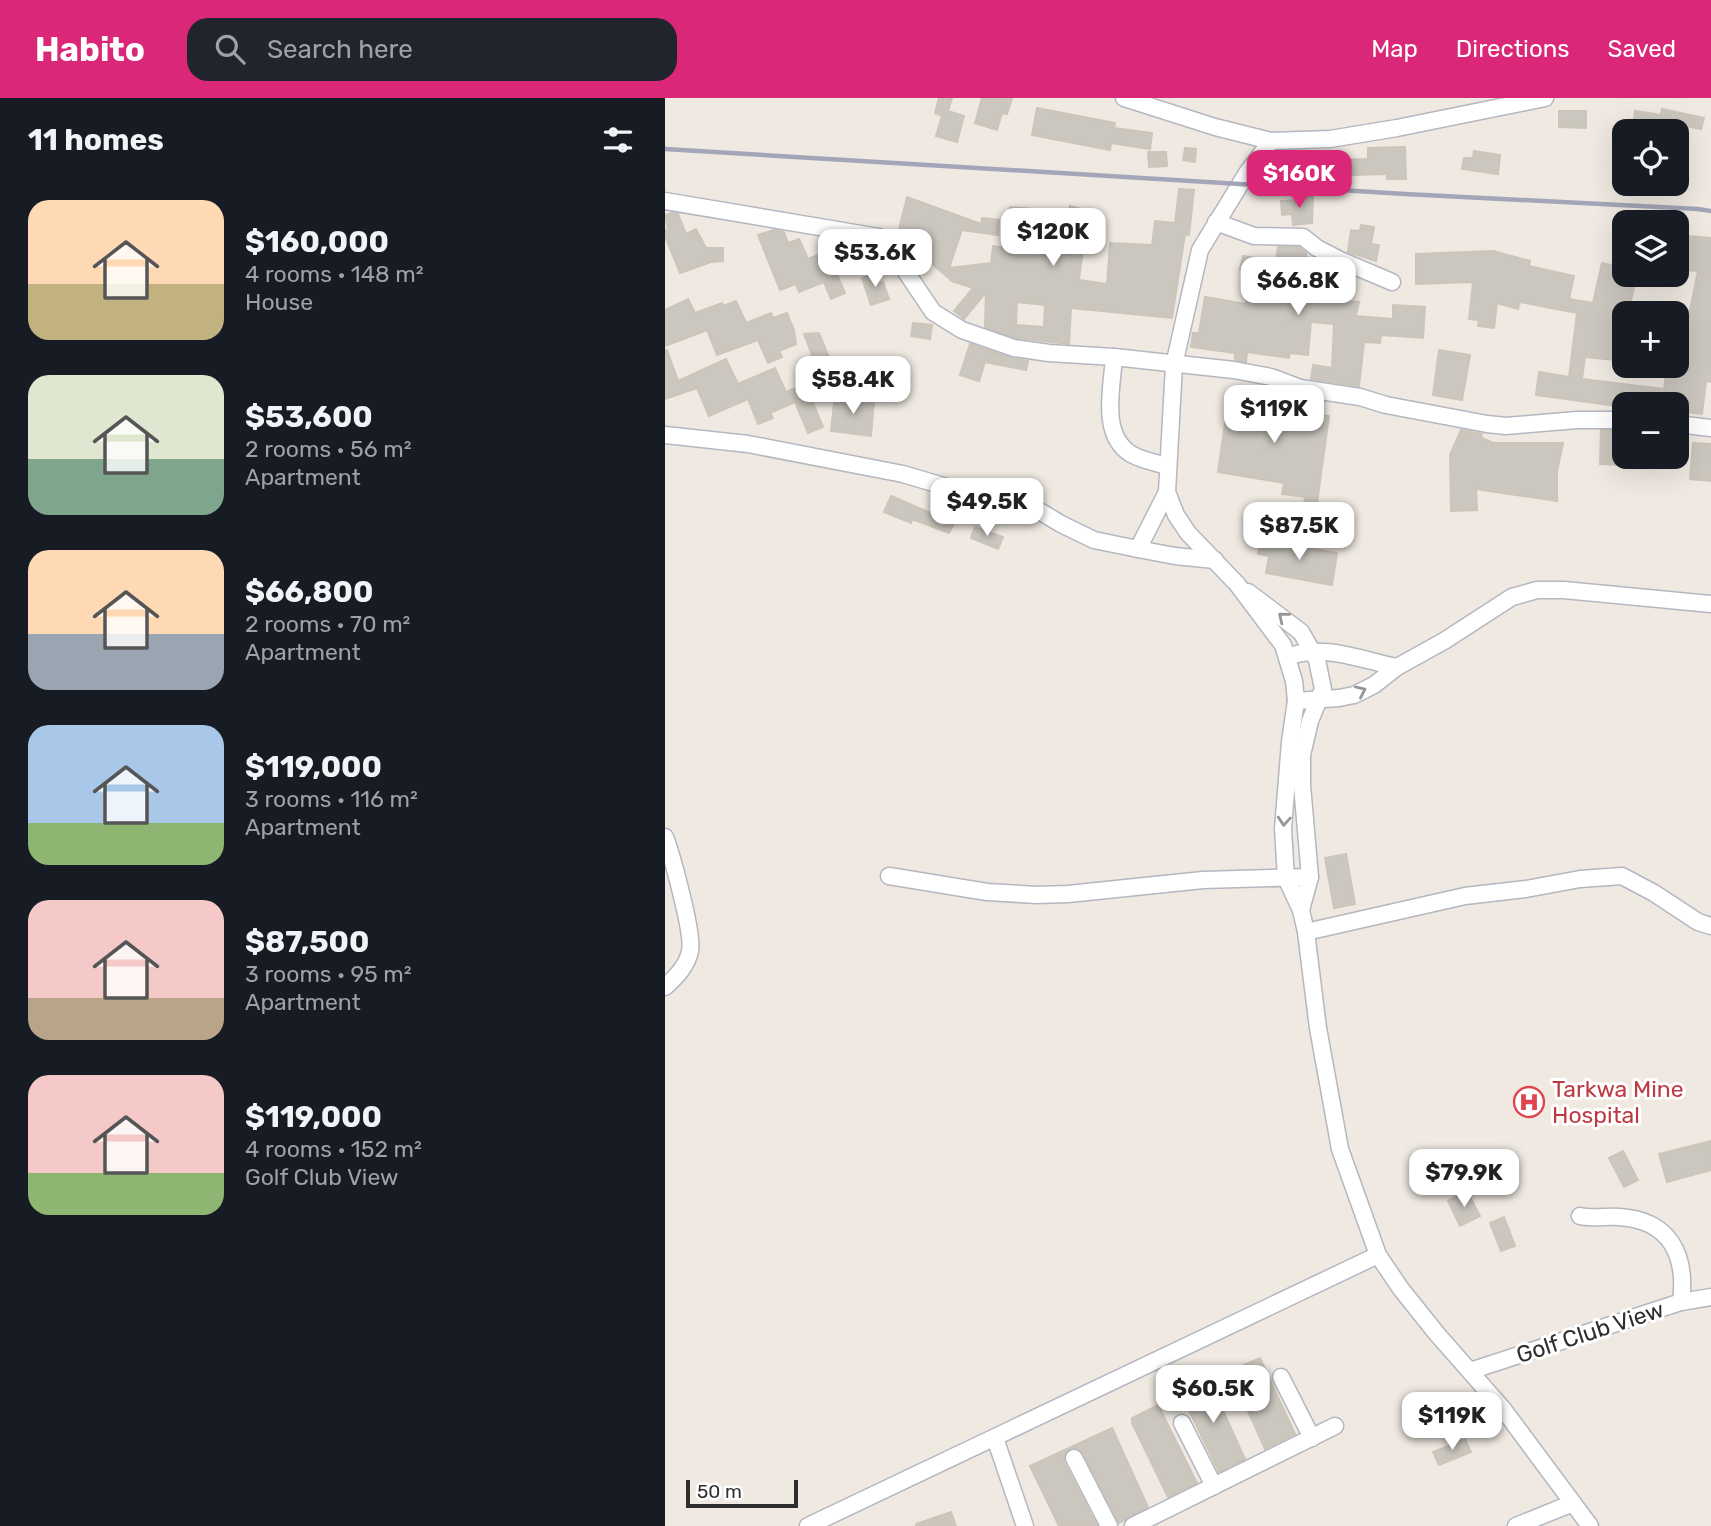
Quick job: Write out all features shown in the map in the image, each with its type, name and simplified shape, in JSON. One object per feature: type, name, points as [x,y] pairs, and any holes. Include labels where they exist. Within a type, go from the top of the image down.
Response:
[{"type":"street","points":[[1124,98],[1215,127],[1271,141],[1330,139],[1545,98]]},
{"type":"street","points":[[1271,141],[1200,250],[1174,365],[1167,492],[1176,515],[1188,533],[1237,584],[1283,645],[1287,657],[1296,701],[1290,742],[1294,786],[1310,877],[1301,909]]},
{"type":"street","points":[[665,201],[879,237],[886,243],[933,312],[962,330],[1014,348],[1234,370],[1271,377],[1300,388],[1360,397],[1386,405],[1487,424],[1506,426],[1612,419]]},
{"type":"street","points":[[1216,222],[1254,236],[1303,236],[1317,248],[1392,282]]},
{"type":"street","points":[[1114,357],[1112,429],[1120,444],[1132,455],[1168,466]]},
{"type":"street","points":[[1689,425],[1711,428]]},
{"type":"street","points":[[665,435],[748,444],[903,474],[967,493],[1018,498],[1094,540],[1175,556],[1215,560]]},
{"type":"street","points":[[1138,549],[1167,492]]},
{"type":"street","points":[[1237,584],[1301,632],[1314,651],[1323,689],[1310,721],[1283,829],[1286,878],[1301,909],[1339,1149],[1378,1255],[1401,1289],[1503,1409],[1590,1526]]},
{"type":"street","points":[[1296,701],[1354,695],[1512,597],[1537,590],[1564,590],[1711,604]]},
{"type":"street","points":[[1287,657],[1314,651],[1346,655],[1397,667]]},
{"type":"street","points":[[665,837],[684,908],[691,949],[682,971],[665,987]]},
{"type":"street","points":[[890,876],[987,892],[1037,895],[1203,880],[1310,877]]},
{"type":"street","points":[[1305,932],[1465,896],[1526,890],[1580,879],[1622,876],[1698,922],[1711,926]]},
{"type":"street","points":[[1580,1216],[1621,1217],[1642,1220],[1655,1226],[1668,1238],[1681,1260],[1681,1302]]},
{"type":"street","points":[[808,1526],[1378,1255]]},
{"type":"street","name":"Golf Club View","points":[[1470,1371],[1681,1302],[1711,1297]]},
{"type":"street","points":[[1281,1377],[1312,1437]]},
{"type":"street","points":[[1182,1423],[1214,1486]]},
{"type":"street","points":[[1133,1526],[1335,1426]]},
{"type":"street","points":[[995,1438],[1024,1526]]},
{"type":"street","points":[[1075,1458],[1109,1526]]},
{"type":"street","points":[[1516,1526],[1573,1503]]},
{"type":"building","points":[[939,98],[952,98],[948,111],[964,116],[957,142],[936,136],[942,116],[935,113]]},
{"type":"building","points":[[982,98],[1012,98],[1007,114],[1002,113],[997,130],[975,123]]},
{"type":"building","points":[[1037,108],[1115,123],[1114,128],[1152,133],[1150,149],[1111,143],[1110,150],[1032,135]]},
{"type":"building","points":[[1662,109],[1704,118],[1701,129],[1689,126],[1689,119],[1634,119],[1635,111],[1661,115]]},
{"type":"building","points":[[1559,111],[1586,111],[1586,128],[1559,127]]},
{"type":"building","points":[[1405,147],[1406,179],[1387,179],[1387,174],[1322,176],[1322,160],[1368,159],[1368,148]]},
{"type":"building","points":[[1185,148],[1196,149],[1195,162],[1183,160]]},
{"type":"building","points":[[1474,151],[1500,155],[1498,174],[1462,169],[1464,158],[1473,158]]},
{"type":"building","points":[[1148,152],[1166,152],[1167,166],[1149,167]]},
{"type":"building","points":[[1179,189],[1194,190],[1189,235],[1185,234],[1172,318],[1071,308],[1069,344],[1016,338],[985,327],[986,292],[964,319],[954,311],[973,288],[952,281],[898,234],[907,197],[981,224],[982,218],[999,220],[998,235],[962,230],[949,268],[991,263],[993,246],[1022,251],[1022,247],[1044,250],[1050,225],[1010,222],[1010,207],[1069,212],[1070,206],[1101,214],[1095,239],[1089,237],[1087,249],[1083,248],[1079,280],[1107,284],[1110,243],[1152,245],[1155,221],[1175,223]],"holes":[[[1017,302],[1045,305],[1044,327],[1016,325]]]},
{"type":"building","points":[[1313,196],[1312,223],[1293,225],[1292,214],[1282,215],[1281,201]]},
{"type":"building","points":[[678,214],[686,234],[696,229],[706,248],[723,248],[723,261],[711,262],[680,273],[665,236],[665,230],[668,229],[665,215]]},
{"type":"building","points":[[1361,225],[1374,227],[1371,244],[1379,245],[1376,261],[1348,252],[1351,230],[1360,231]]},
{"type":"building","points":[[774,230],[784,232],[788,243],[799,239],[808,259],[827,251],[845,293],[831,299],[824,282],[799,292],[796,284],[780,290],[758,235]]},
{"type":"building","points":[[1689,236],[1711,238],[1711,382],[1706,381],[1702,414],[1689,412],[1689,392],[1612,392],[1612,405],[1536,395],[1539,372],[1569,377],[1577,313],[1520,302],[1518,309],[1497,303],[1494,328],[1478,326],[1479,320],[1469,319],[1473,282],[1416,284],[1416,254],[1493,251],[1530,261],[1529,266],[1574,276],[1569,299],[1593,303],[1602,263],[1612,265],[1612,287],[1634,287],[1631,301],[1612,301],[1612,360],[1585,357],[1582,379],[1664,389],[1665,378],[1689,378],[1689,315],[1698,271],[1689,270]]},
{"type":"building","points":[[1278,247],[1299,247],[1306,253],[1306,257],[1320,262],[1320,267],[1344,273],[1342,285],[1338,285],[1337,301],[1359,302],[1356,316],[1393,319],[1393,305],[1425,307],[1423,338],[1381,335],[1380,343],[1364,342],[1359,386],[1311,379],[1313,365],[1332,368],[1334,324],[1311,322],[1308,355],[1290,353],[1289,358],[1247,352],[1246,362],[1235,360],[1235,353],[1191,347],[1193,333],[1199,333],[1205,297],[1246,304],[1250,272],[1240,270],[1243,256],[1276,261]]},
{"type":"building","points":[[876,273],[879,283],[883,282],[889,299],[871,305],[862,278]]},
{"type":"building","points":[[688,299],[695,313],[736,301],[746,323],[771,313],[773,318],[787,313],[796,344],[779,351],[782,357],[768,363],[758,340],[717,355],[707,330],[665,346],[665,310]]},
{"type":"building","points":[[913,323],[932,325],[930,339],[911,336]]},
{"type":"building","points":[[819,333],[832,365],[818,371],[804,334]]},
{"type":"building","points":[[970,344],[1028,361],[1026,370],[985,362],[979,381],[960,375]]},
{"type":"building","points":[[665,350],[678,381],[726,359],[738,384],[775,368],[786,392],[805,384],[823,427],[808,433],[795,402],[770,413],[773,418],[758,424],[748,399],[709,416],[697,388],[665,399]]},
{"type":"building","points":[[1439,350],[1470,355],[1462,400],[1433,395]]},
{"type":"building","points":[[1230,389],[1285,397],[1283,410],[1329,416],[1315,517],[1303,515],[1305,497],[1282,494],[1284,483],[1218,472]]},
{"type":"building","points":[[835,395],[874,401],[871,436],[831,431]]},
{"type":"building","points":[[1461,430],[1482,434],[1480,437],[1493,443],[1563,443],[1557,472],[1557,501],[1476,489],[1477,510],[1451,511],[1450,455]]},
{"type":"building","points":[[1601,430],[1612,430],[1612,464],[1600,464]]},
{"type":"building","points":[[1693,443],[1711,444],[1711,481],[1690,479]]},
{"type":"building","points":[[891,496],[954,523],[949,533],[912,519],[911,523],[884,512]]},
{"type":"building","points":[[975,527],[1003,537],[998,549],[971,538]]},
{"type":"building","points":[[1261,539],[1337,553],[1332,585],[1266,573],[1269,556],[1258,554]]},
{"type":"building","points":[[1346,854],[1355,904],[1334,908],[1325,858]]},
{"type":"building","points":[[1711,1141],[1711,1170],[1667,1182],[1659,1154]]},
{"type":"building","points":[[1623,1151],[1638,1180],[1624,1187],[1609,1158]]},
{"type":"building","points":[[1467,1191],[1480,1216],[1460,1226],[1448,1201]]},
{"type":"building","points":[[1504,1217],[1515,1246],[1501,1251],[1490,1223]]},
{"type":"building","points":[[1260,1358],[1295,1434],[1265,1449],[1230,1371]]},
{"type":"building","points":[[1209,1380],[1245,1459],[1219,1472],[1180,1392]]},
{"type":"building","points":[[1158,1405],[1197,1483],[1168,1497],[1132,1423],[1132,1418]]},
{"type":"building","points":[[1112,1428],[1148,1507],[1119,1523],[1083,1453],[1074,1448],[1065,1453],[1064,1462],[1097,1526],[1059,1526],[1030,1466]]},
{"type":"building","points":[[1465,1439],[1471,1452],[1439,1465],[1433,1452]]},
{"type":"building","points":[[951,1512],[956,1526],[916,1526],[916,1524]]},
{"type":"railway","points":[[665,149],[1711,211]]},
{"type":"place","name":"Tarkwa Mine Hospital","points":[[1529,1102]]}]
